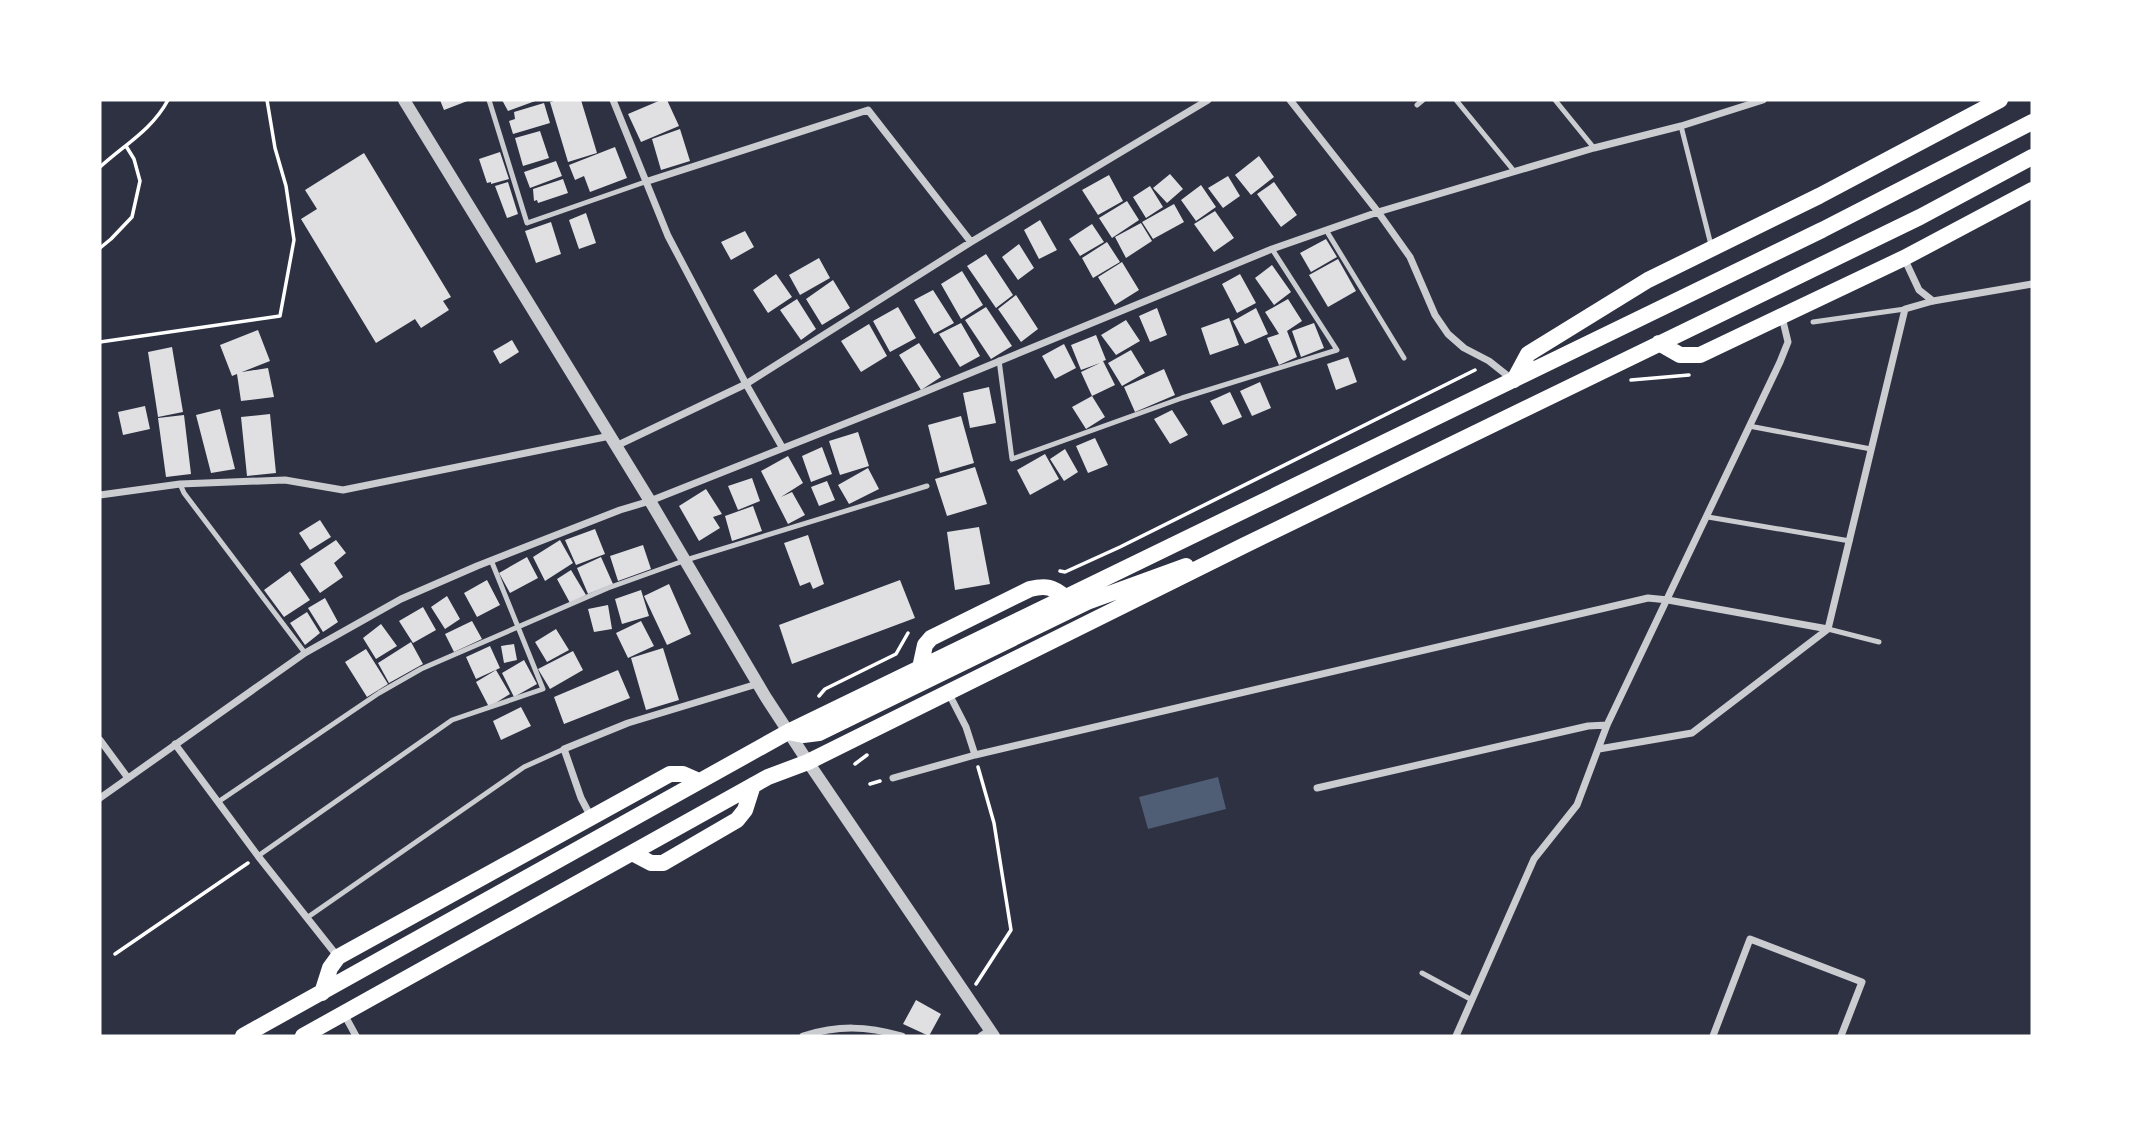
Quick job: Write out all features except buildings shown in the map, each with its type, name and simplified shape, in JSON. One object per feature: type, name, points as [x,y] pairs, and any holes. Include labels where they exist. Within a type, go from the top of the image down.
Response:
[{"type":"main road","points":[[1514,380],[1528,354],[1648,280],[1819,196],[2000,100]]},
{"type":"main road","points":[[243,1036],[788,732],[1909,187],[2032,122]]},
{"type":"main road","points":[[303,1036],[768,777],[808,762],[1243,546],[1920,217],[2032,158]]},
{"type":"main road","points":[[1658,343],[1680,355],[1700,355],[1904,258],[2032,190]]},
{"type":"main road","points":[[788,732],[803,735],[819,733],[1087,602],[1243,546]]},
{"type":"main road","points":[[920,668],[925,645],[931,638],[1030,589],[1044,586],[1055,589],[1065,597]]},
{"type":"main road","points":[[322,993],[330,968],[338,957],[670,774],[699,781]]},
{"type":"main road","points":[[632,853],[650,863],[663,863],[737,820],[745,810],[753,785]]},
{"type":"street","points":[[404,100],[686,560],[757,684],[967,997],[988,1034]]},
{"type":"street","points":[[612,100],[668,236],[782,447]]},
{"type":"street","points":[[100,495],[180,484],[285,480],[343,490],[613,441],[746,384],[971,242],[1208,100]]},
{"type":"street","points":[[1290,100],[1410,257],[1435,315],[1448,334],[1464,348],[1489,361],[1514,380]]},
{"type":"street","points":[[100,798],[304,653],[401,599],[491,560],[650,501],[918,395],[1272,249],[1378,212],[1763,100]]},
{"type":"street","points":[[645,181],[868,110],[971,242]]},
{"type":"street","points":[[1904,258],[1919,290],[1933,301]]},
{"type":"street","points":[[1599,749],[1692,733],[1828,629],[1905,309],[1933,301],[2032,284]]},
{"type":"street","points":[[1455,1036],[1534,859],[1577,805],[1607,725],[1708,517],[1788,342],[1782,317]]},
{"type":"street","points":[[893,778],[975,755],[1648,598],[1828,629]]},
{"type":"street","points":[[591,817],[581,798],[564,749],[628,723],[757,684]]},
{"type":"street","points":[[948,692],[966,727],[975,755]]},
{"type":"street","points":[[1317,788],[1588,726],[1607,725]]},
{"type":"street","points":[[100,740],[128,778]]},
{"type":"street","points":[[175,744],[258,856],[338,957]]},
{"type":"street","points":[[1713,1036],[1750,939],[1862,982],[1841,1036]]},
{"type":"street","points":[[344,1014],[356,1036]]},
{"type":"street","points":[[803,1036],[857,1027],[902,1036]]},
{"type":"lane","points":[[489,100],[527,223],[645,181]]},
{"type":"lane","points":[[1455,100],[1514,171]]},
{"type":"lane","points":[[1555,100],[1594,148]]},
{"type":"lane","points":[[1681,126],[1712,248]]},
{"type":"lane","points":[[1326,230],[1404,358]]},
{"type":"lane","points":[[999,360],[1012,459],[1182,398],[1337,350],[1272,249]]},
{"type":"lane","points":[[1813,322],[1905,309]]},
{"type":"lane","points":[[1749,426],[1871,449]]},
{"type":"lane","points":[[180,484],[304,653]]},
{"type":"lane","points":[[218,802],[379,693],[421,669],[608,589],[686,560],[927,486]]},
{"type":"lane","points":[[1708,517],[1850,541]]},
{"type":"lane","points":[[258,856],[452,720],[543,689],[491,560]]},
{"type":"lane","points":[[1828,629],[1879,642]]},
{"type":"lane","points":[[308,917],[524,767],[564,749]]},
{"type":"lane","points":[[1422,974],[1472,1000]]},
{"type":"path","points":[[100,167],[160,115],[168,100]]},
{"type":"path","points":[[100,342],[280,316],[294,240],[286,186],[275,148],[267,100]]},
{"type":"path","points":[[100,248],[132,217],[140,181],[134,159],[126,146]]},
{"type":"path","points":[[1053,569],[1065,572],[1120,547],[1396,411],[1489,361]]},
{"type":"path","points":[[1631,380],[1689,376],[1700,372]]},
{"type":"path","points":[[855,764],[875,749]]},
{"type":"path","points":[[967,997],[1011,930],[994,823],[975,755]]},
{"type":"path","points":[[116,954],[258,856]]},
{"type":"water","points":[[1218,777],[1226,809],[1148,829],[1139,797]]}]
